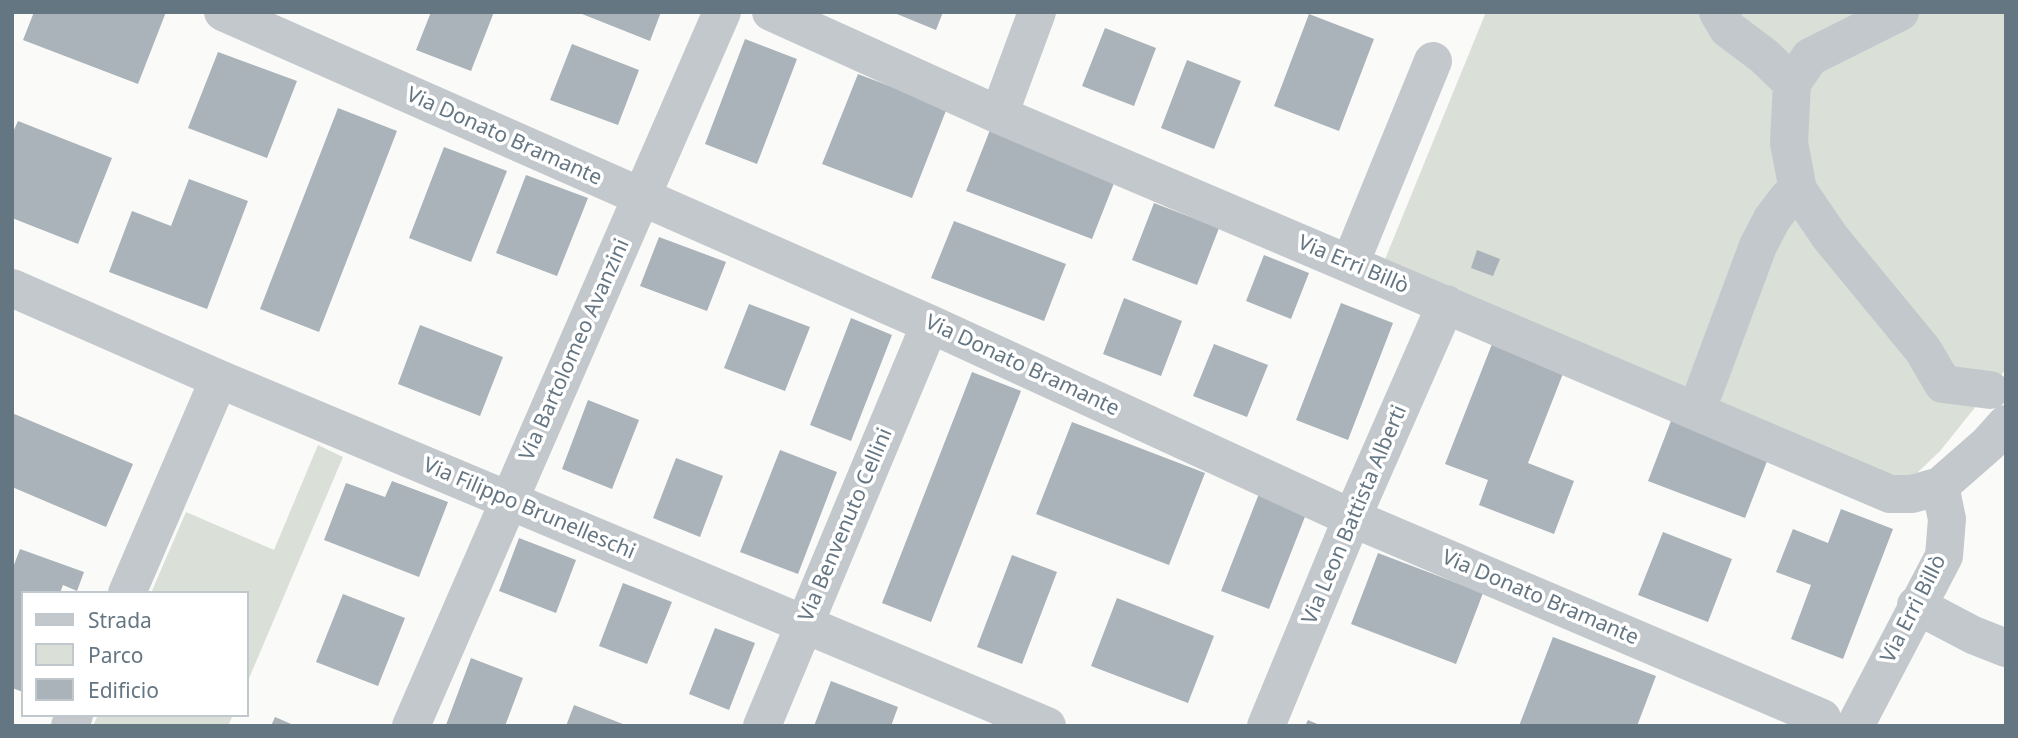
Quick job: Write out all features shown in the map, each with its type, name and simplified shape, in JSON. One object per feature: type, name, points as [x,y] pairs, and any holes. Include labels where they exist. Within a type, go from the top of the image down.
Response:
[{"type":"street","name":"Via Donato Bramante","points":[[223,12],[930,324],[1352,518],[1839,722]]},
{"type":"street","name":"Via Bartolomeo Avanzini","points":[[411,726],[722,12]]},
{"type":"street","points":[[999,115],[1037,12]]},
{"type":"street","points":[[1718,12],[1728,29],[1764,56],[1792,83]]},
{"type":"street","points":[[1900,12],[1810,57],[1792,83],[1789,143],[1798,190],[1830,237],[1877,273],[1943,384],[1990,390]]},
{"type":"street","name":"Via Erri Billò","points":[[782,15],[999,115],[1890,494],[1912,494],[1940,486],[1988,444],[2006,424]]},
{"type":"street","points":[[1350,264],[1433,61]]},
{"type":"street","points":[[1704,391],[1758,246],[1772,219],[1788,198],[1798,190]]},
{"type":"street","name":"Via Filippo Brunelleschi","points":[[12,288],[219,379],[1046,726]]},
{"type":"street","name":"Via Leon Battista Alberti","points":[[1266,726],[1352,518],[1446,304]]},
{"type":"street","name":"Via Benvenuto Cellini","points":[[762,726],[930,324]]},
{"type":"street","points":[[128,591],[219,379]]},
{"type":"street","name":"Via Erri Billò","points":[[1839,722],[1938,569],[1947,540],[1947,519],[1940,486]]},
{"type":"street","points":[[1916,605],[1973,635],[2006,648]]},
{"type":"green space","points":[[1486,12],[2006,12],[2006,369],[1940,451],[1914,476],[1883,477],[1379,274]]},
{"type":"green space","points":[[318,445],[343,457],[248,681],[248,591],[152,591],[186,512],[274,550]]},
{"type":"green space","points":[[97,717],[232,717],[228,726],[93,726]]},
{"type":"building","points":[[34,12],[166,12],[138,84],[23,40]]},
{"type":"building","points":[[431,12],[494,12],[471,71],[416,50]]},
{"type":"building","points":[[577,12],[661,12],[650,41]]},
{"type":"building","points":[[892,12],[943,12],[936,30]]},
{"type":"building","points":[[1309,14],[1374,39],[1339,131],[1274,106]]},
{"type":"building","points":[[1105,28],[1156,48],[1134,106],[1082,86]]},
{"type":"building","points":[[745,39],[797,59],[757,164],[705,144]]},
{"type":"building","points":[[572,44],[639,70],[618,125],[550,100]]},
{"type":"building","points":[[218,52],[297,81],[267,158],[188,128]]},
{"type":"building","points":[[1187,60],[1241,81],[1214,149],[1161,128]]},
{"type":"building","points":[[858,74],[947,108],[912,198],[822,164]]},
{"type":"building","points":[[338,108],[397,131],[319,332],[260,309]]},
{"type":"building","points":[[18,121],[112,158],[78,244],[12,218],[12,134]]},
{"type":"building","points":[[990,130],[1116,178],[1092,239],[966,191]]},
{"type":"building","points":[[444,147],[507,171],[471,262],[409,238]]},
{"type":"building","points":[[526,175],[588,198],[557,276],[496,253]]},
{"type":"building","points":[[189,179],[248,201],[207,309],[109,272],[132,211],[171,226]]},
{"type":"building","points":[[1154,203],[1219,228],[1197,285],[1132,260]]},
{"type":"building","points":[[954,221],[1066,264],[1044,321],[931,278]]},
{"type":"building","points":[[659,237],[726,262],[707,311],[640,286]]},
{"type":"building","points":[[1477,250],[1500,259],[1493,276],[1471,268]]},
{"type":"building","points":[[1264,255],[1309,273],[1291,319],[1246,301]]},
{"type":"building","points":[[1124,298],[1182,321],[1161,376],[1103,354]]},
{"type":"building","points":[[1341,303],[1393,323],[1348,440],[1296,420]]},
{"type":"building","points":[[749,304],[810,327],[785,391],[724,368]]},
{"type":"building","points":[[851,318],[892,335],[851,441],[810,425]]},
{"type":"building","points":[[420,325],[503,357],[480,416],[398,384]]},
{"type":"building","points":[[1214,344],[1268,365],[1247,417],[1193,396]]},
{"type":"building","points":[[1492,344],[1564,371],[1528,463],[1574,481],[1554,534],[1479,505],[1488,480],[1445,464]]},
{"type":"building","points":[[972,372],[1021,391],[931,622],[882,603]]},
{"type":"building","points":[[588,400],[639,420],[612,489],[562,469]]},
{"type":"building","points":[[12,413],[133,464],[106,527],[12,487]]},
{"type":"building","points":[[1674,413],[1771,451],[1745,518],[1648,481]]},
{"type":"building","points":[[1072,422],[1205,473],[1169,565],[1036,514]]},
{"type":"building","points":[[780,450],[837,472],[798,574],[740,552]]},
{"type":"building","points":[[676,458],[723,476],[700,537],[653,518]]},
{"type":"building","points":[[392,481],[448,502],[419,577],[324,540],[346,483],[385,497]]},
{"type":"building","points":[[1260,491],[1308,509],[1269,609],[1221,591]]},
{"type":"building","points":[[1841,509],[1893,529],[1843,659],[1791,639],[1811,585],[1776,572],[1793,529],[1828,543]]},
{"type":"building","points":[[1663,532],[1732,559],[1708,622],[1638,595]]},
{"type":"building","points":[[519,538],[576,560],[556,613],[499,591]]},
{"type":"building","points":[[20,549],[84,572],[77,591],[63,585],[61,591],[21,591],[21,691],[12,688],[12,570]]},
{"type":"building","points":[[1378,553],[1483,593],[1456,664],[1351,624]]},
{"type":"building","points":[[1012,555],[1057,572],[1022,664],[977,647]]},
{"type":"building","points":[[623,583],[672,602],[647,664],[599,646]]},
{"type":"building","points":[[343,594],[405,618],[378,686],[316,662]]},
{"type":"building","points":[[1117,598],[1214,636],[1188,703],[1091,666]]},
{"type":"building","points":[[715,628],[755,643],[729,710],[689,694]]},
{"type":"building","points":[[1553,637],[1656,676],[1637,726],[1519,726]]},
{"type":"building","points":[[471,658],[523,678],[505,726],[446,725]]},
{"type":"building","points":[[831,681],[898,707],[891,726],[814,726]]},
{"type":"building","points":[[574,705],[628,726],[566,726]]},
{"type":"building","points":[[275,717],[296,726],[271,726]]},
{"type":"building","points":[[1308,720],[1322,726],[1305,726]]}]
